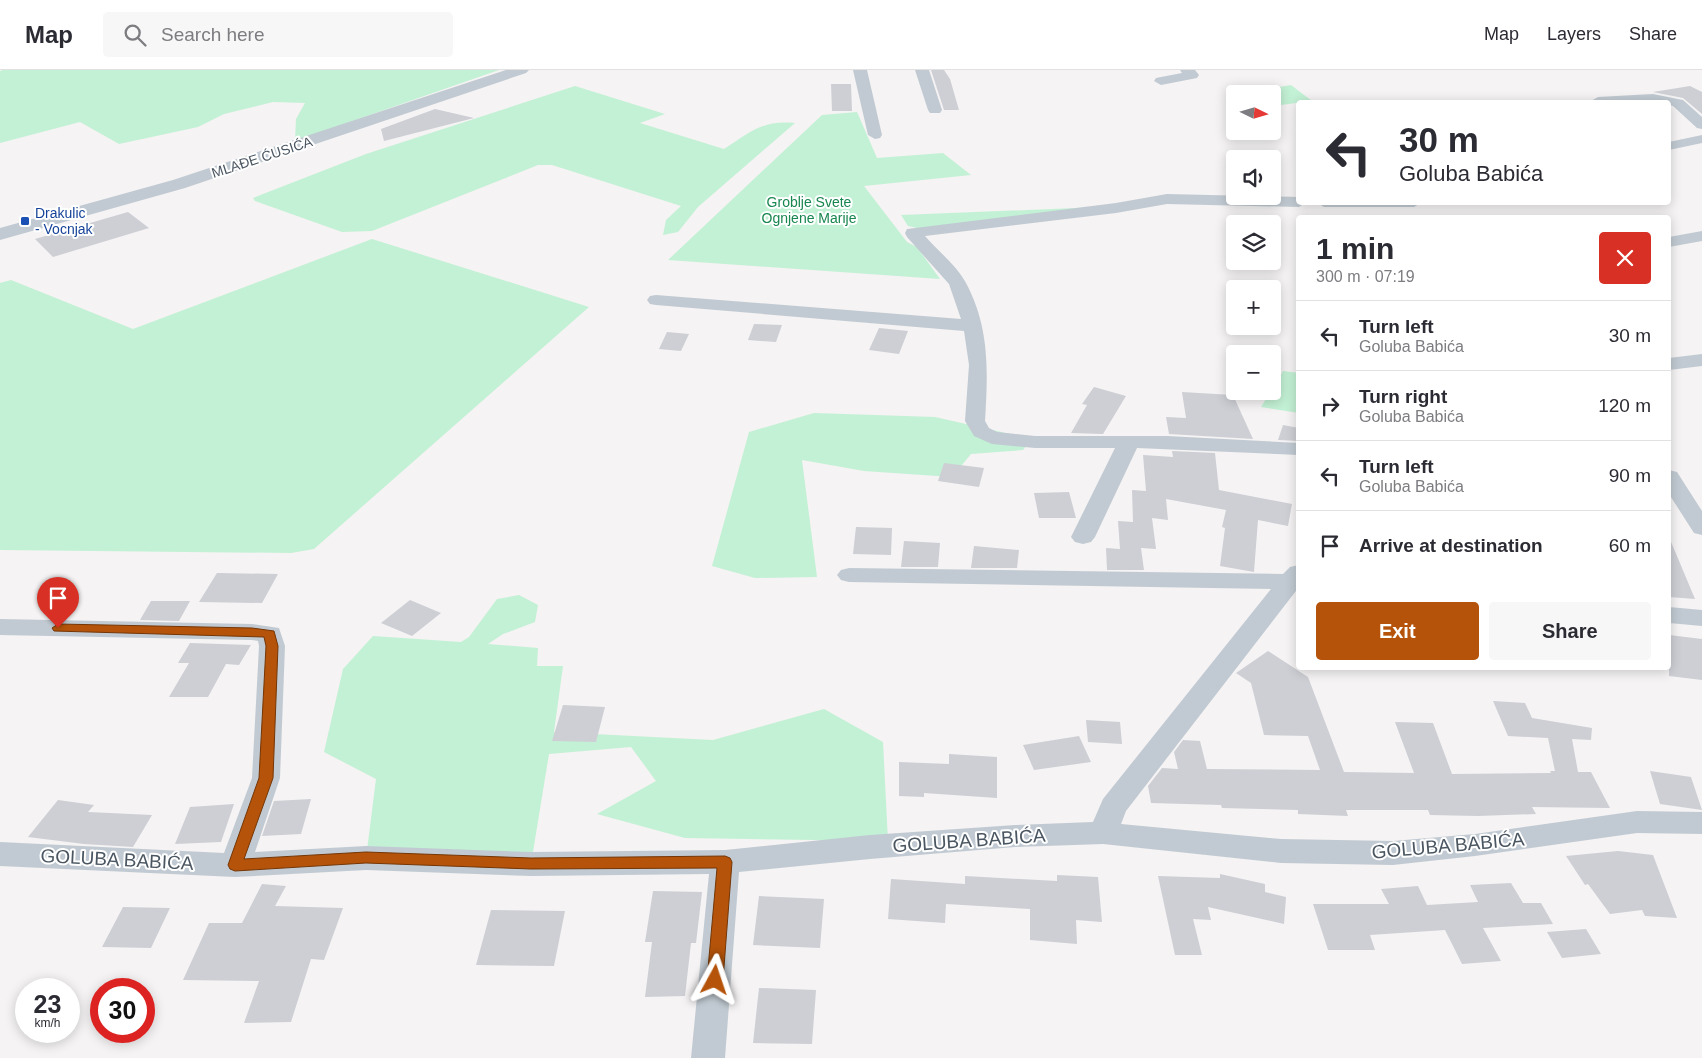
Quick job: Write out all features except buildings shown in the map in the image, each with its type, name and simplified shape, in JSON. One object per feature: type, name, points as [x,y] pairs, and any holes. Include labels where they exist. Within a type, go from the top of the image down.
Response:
[{"type":"street","name":"MLAĐE ĆUSIĆA","points":[[0,234],[179,184],[442,98],[521,70]]},
{"type":"street","points":[[860,70],[866,91],[868,119],[875,135]]},
{"type":"street","points":[[922,70],[935,110]]},
{"type":"street","points":[[1161,81],[1192,75],[1187,70]]},
{"type":"street","points":[[1635,100],[1648,98],[1663,100]]},
{"type":"street","points":[[1671,101],[1682,106],[1702,126]]},
{"type":"street","points":[[1671,146],[1702,140]]},
{"type":"street","points":[[1296,202],[1167,199],[1116,208],[913,232],[957,283],[973,326],[979,365],[974,421],[981,432],[992,438],[1035,442],[1129,442],[1296,449]]},
{"type":"street","points":[[1671,242],[1702,236]]},
{"type":"street","points":[[656,300],[973,326]]},
{"type":"street","points":[[1671,364],[1702,360]]},
{"type":"street","points":[[1082,537],[1129,442]]},
{"type":"street","points":[[1671,480],[1702,528]]},
{"type":"street","points":[[849,575],[1294,577]]},
{"type":"street","points":[[1103,833],[1114,807],[1278,600],[1294,577]]},
{"type":"street","points":[[1671,615],[1702,618]]},
{"type":"street","points":[[0,627],[252,632],[270,634],[272,646],[266,778],[235,865]]},
{"type":"street","name":"GOLUBA BABIĆA","points":[[0,854],[235,865],[366,858],[531,864],[725,862],[870,847],[1015,836],[1103,833],[1281,851],[1393,853],[1475,845],[1637,822],[1702,823]]},
{"type":"street","points":[[708,1058],[725,862]]},
{"type":"green space","points":[[3,70],[499,70],[295,141],[296,119],[305,103],[273,102],[224,114],[198,127],[119,144],[80,122],[0,143],[0,71]]},
{"type":"green space","points":[[1291,85],[1311,100],[1296,100],[1296,103],[1281,105],[1281,87]]},
{"type":"green space","points":[[575,86],[665,114],[640,123],[724,149],[765,125],[795,123],[698,207],[678,232],[663,235],[666,220],[681,206],[552,165],[538,165],[372,231],[342,232],[255,201],[253,198],[366,154]]},
{"type":"green space","name":"Groblje Svete Ognjene Marije","points":[[857,112],[877,158],[943,153],[971,175],[864,186],[907,242],[917,247],[940,279],[668,260],[822,115]]},
{"type":"green space","points":[[1100,207],[926,230],[908,226],[901,215]]},
{"type":"green space","points":[[372,239],[589,307],[314,549],[291,553],[0,550],[0,283],[11,280],[133,329]]},
{"type":"green space","points":[[1283,371],[1296,373],[1296,413],[1261,407],[1265,400],[1281,400],[1281,374]]},
{"type":"green space","points":[[814,413],[935,417],[1032,439],[1023,450],[971,454],[952,477],[864,471],[802,460],[817,577],[755,578],[712,566],[749,432]]},
{"type":"green space","points":[[519,595],[538,605],[535,622],[503,634],[488,644],[538,648],[537,666],[563,666],[554,732],[713,740],[824,709],[883,742],[888,841],[685,838],[597,814],[656,781],[631,747],[549,754],[531,864],[366,858],[376,779],[324,752],[343,669],[373,636],[461,642],[469,637],[497,599]]},
{"type":"place","name":"Drakulic - Vocnjak","points":[[25,221]]},
{"type":"route","points":[[58,628],[270,634],[272,646],[266,778],[235,865],[366,858],[531,864],[725,862],[715,980]]}]
